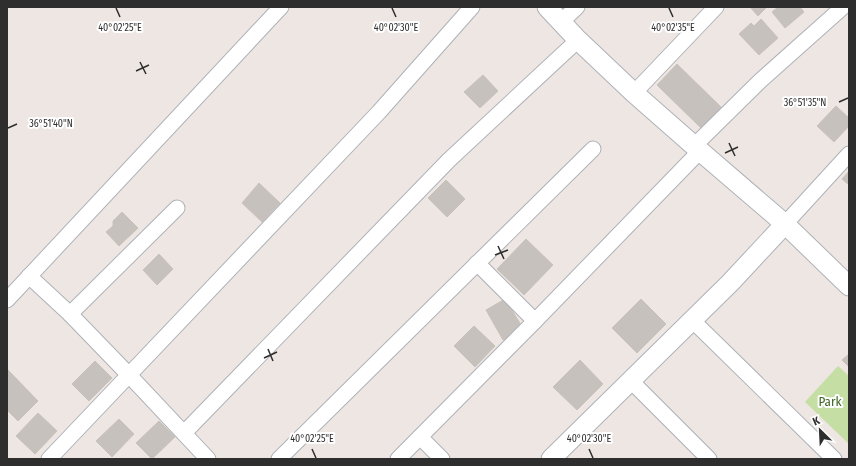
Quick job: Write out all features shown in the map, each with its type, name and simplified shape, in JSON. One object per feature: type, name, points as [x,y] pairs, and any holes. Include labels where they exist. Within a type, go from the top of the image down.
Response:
[{"type":"street","points":[[7,300],[281,7]]},
{"type":"street","points":[[49,459],[379,112],[472,7]]},
{"type":"street","points":[[547,7],[578,40],[634,93],[785,224],[849,286]]},
{"type":"street","points":[[561,22],[577,7]]},
{"type":"street","points":[[634,93],[716,7]]},
{"type":"street","points":[[398,459],[535,321],[760,81],[842,7]]},
{"type":"street","points":[[184,432],[449,160],[578,40]]},
{"type":"street","points":[[279,459],[593,149]]},
{"type":"street","points":[[559,456],[630,380],[730,283],[849,154]]},
{"type":"street","points":[[70,314],[176,208]]},
{"type":"street","points":[[477,263],[535,321]]},
{"type":"street","points":[[29,276],[70,314],[184,432],[208,459]]},
{"type":"street","points":[[692,320],[828,457]]},
{"type":"street","points":[[630,380],[709,459]]},
{"type":"street","points":[[420,437],[442,459]]},
{"type":"green space","name":"Park","points":[[838,366],[849,376],[849,444],[805,402]]},
{"type":"building","points":[[750,7],[767,7],[758,16]]},
{"type":"building","points":[[778,7],[800,7],[804,12],[785,28],[772,12]]},
{"type":"building","points":[[761,19],[778,38],[759,55],[739,34],[751,23],[754,26]]},
{"type":"building","points":[[677,64],[722,108],[702,129],[657,85]]},
{"type":"building","points":[[483,75],[498,91],[480,108],[464,92]]},
{"type":"building","points":[[836,106],[849,118],[849,126],[834,142],[817,126]]},
{"type":"building","points":[[849,171],[849,185],[842,179]]},
{"type":"building","points":[[446,180],[465,199],[447,217],[428,198]]},
{"type":"building","points":[[259,183],[280,203],[262,222],[242,203]]},
{"type":"building","points":[[122,212],[138,228],[119,246],[106,232],[113,226],[113,221]]},
{"type":"building","points":[[526,239],[553,265],[524,295],[497,269]]},
{"type":"building","points":[[159,254],[173,269],[157,285],[143,270]]},
{"type":"building","points":[[505,299],[523,328],[503,340],[486,310]]},
{"type":"building","points":[[641,299],[666,324],[637,353],[612,328]]},
{"type":"building","points":[[474,326],[495,346],[475,367],[454,346]]},
{"type":"building","points":[[849,354],[849,367],[842,360]]},
{"type":"building","points":[[580,360],[603,384],[577,410],[553,387]]},
{"type":"building","points":[[95,361],[112,378],[89,401],[72,384]]},
{"type":"building","points":[[7,369],[38,401],[18,421],[7,410]]},
{"type":"building","points":[[38,413],[57,431],[35,454],[16,436]]},
{"type":"building","points":[[119,419],[134,434],[112,457],[96,441]]},
{"type":"building","points":[[159,421],[175,437],[152,459],[136,443]]}]
